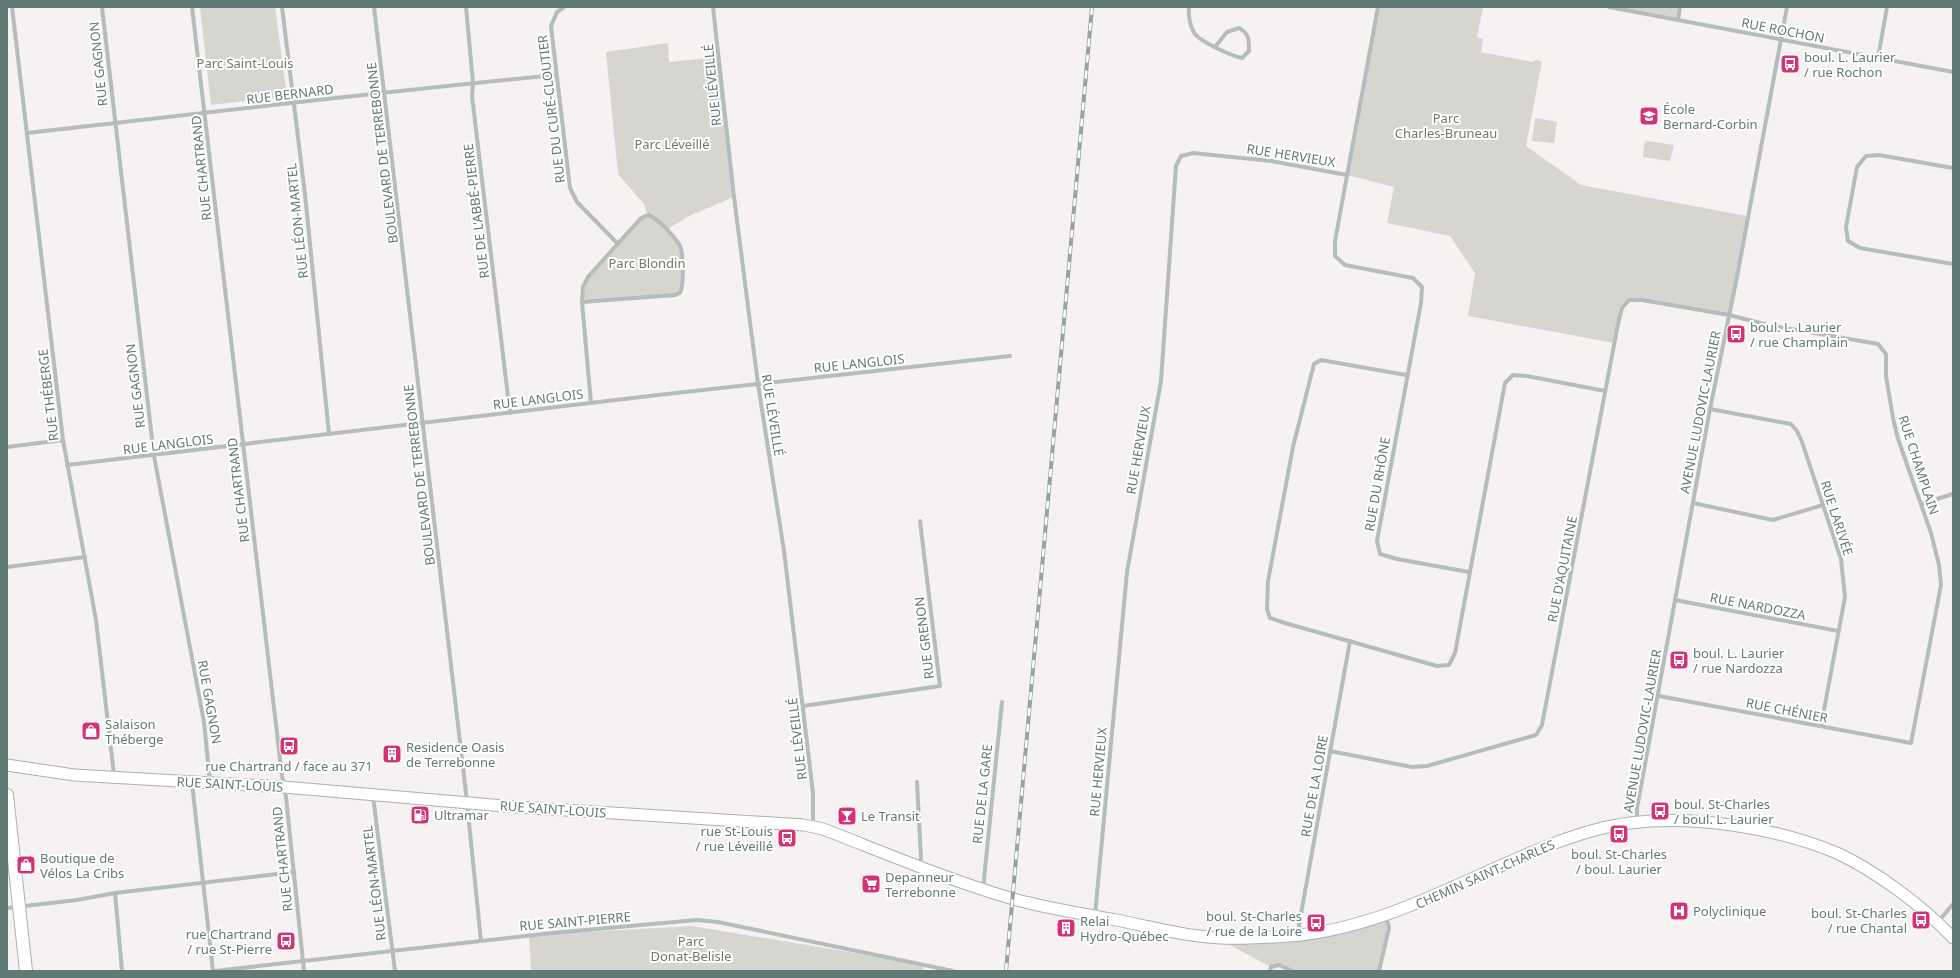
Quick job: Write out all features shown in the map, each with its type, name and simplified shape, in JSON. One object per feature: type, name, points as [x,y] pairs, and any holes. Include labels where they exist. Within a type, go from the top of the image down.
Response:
[{"type":"main road","name":"RUE SAINT-LOUIS","points":[[7,765],[65,774],[114,778],[284,787],[466,803],[794,823],[813,826],[987,891]]},
{"type":"main road","points":[[7,795],[26,971]]},
{"type":"main road","name":"CHEMIN SAINT-CHARLES","points":[[987,891],[1023,901],[1196,936],[1251,938],[1300,935],[1340,929],[1386,916],[1554,843],[1597,829],[1637,822],[1690,822],[1733,826],[1774,834],[1827,850],[1855,862],[1934,918],[1953,938]]},
{"type":"street","name":"RUE THÉBERGE","points":[[12,7],[63,440],[96,620],[114,778]]},
{"type":"street","name":"RUE GAGNON","points":[[102,7],[114,123],[154,456],[204,722],[210,783]]},
{"type":"street","name":"RUE CHARTRAND","points":[[192,7],[242,445],[294,872],[304,971]]},
{"type":"street","name":"RUE LÉON-MARTEL","points":[[282,7],[329,434]]},
{"type":"street","name":"BOULEVARD DE TERREBONNE","points":[[374,7],[423,423],[481,940]]},
{"type":"street","name":"RUE DE L'ABBÉ-PIERRE","points":[[466,7],[473,83],[472,96],[510,413]]},
{"type":"street","name":"RUE DU CURÉ-CLOUTIER","points":[[564,7],[557,12],[551,26],[570,188],[577,202],[618,244]]},
{"type":"street","name":"RUE LÉVEILLÉ","points":[[713,7],[734,196],[758,384],[784,550],[813,793],[813,826]]},
{"type":"street","points":[[1189,7],[1188,15],[1195,34],[1230,56],[1242,58],[1249,51],[1246,32],[1239,28],[1227,32],[1215,46]]},
{"type":"street","points":[[1378,7],[1335,241],[1335,256],[1344,265],[1413,278],[1422,287],[1421,304],[1406,375],[1321,360],[1314,364],[1294,447],[1268,581],[1267,609],[1270,618],[1437,666],[1449,666],[1454,653],[1505,383],[1513,375],[1527,376],[1606,391]]},
{"type":"street","name":"RUE ROCHON","points":[[1609,7],[1953,72]]},
{"type":"street","points":[[1678,20],[1680,7]]},
{"type":"street","name":"AVENUE LUDOVIC-LAURIER","points":[[1637,822],[1637,808],[1659,696],[1710,409],[1787,7]]},
{"type":"street","points":[[1878,58],[1887,7]]},
{"type":"street","name":"RUE BERNARD","points":[[27,133],[293,104],[385,92],[556,75]]},
{"type":"street","name":"RUE HERVIEUX","points":[[1095,916],[1127,572],[1161,381],[1176,166],[1181,156],[1193,153],[1271,161],[1347,174]]},
{"type":"street","points":[[1953,168],[1879,155],[1866,156],[1857,167],[1846,227],[1848,241],[1860,248],[1953,264]]},
{"type":"street","points":[[582,302],[675,295],[680,293],[683,286],[680,246],[655,218],[648,215],[641,218],[588,277],[584,287],[582,302],[591,403]]},
{"type":"street","name":"RUE D'AQUITAINE","points":[[1330,751],[1412,767],[1427,766],[1536,735],[1542,726],[1622,308],[1629,300],[1642,300],[1729,315]]},
{"type":"street","name":"RUE CHAMPLAIN","points":[[1729,315],[1768,325],[1878,344],[1886,354],[1889,398],[1898,439],[1932,539],[1939,565],[1941,585],[1911,743]]},
{"type":"street","name":"RUE LANGLOIS","points":[[67,465],[154,456],[591,403],[1010,356]]},
{"type":"street","name":"RUE DU RHÔNE","points":[[1406,375],[1376,541],[1380,554],[1397,559],[1469,572]]},
{"type":"street","name":"RUE LARIVÉE","points":[[1710,409],[1791,424],[1797,431],[1802,442],[1841,559],[1845,597],[1821,726]]},
{"type":"street","points":[[7,447],[63,440]]},
{"type":"street","points":[[1921,504],[1953,494]]},
{"type":"street","points":[[1693,503],[1773,520],[1823,505]]},
{"type":"street","name":"RUE GRENON","points":[[803,706],[940,686],[920,521]]},
{"type":"street","points":[[7,567],[85,557]]},
{"type":"street","name":"RUE NARDOZZA","points":[[1675,600],[1838,632]]},
{"type":"street","name":"RUE DE LA LOIRE","points":[[1300,935],[1299,925],[1350,641]]},
{"type":"street","name":"RUE CHÉNIER","points":[[1659,696],[1911,743]]},
{"type":"street","name":"RUE DE LA GARE","points":[[987,891],[1002,702]]},
{"type":"street","points":[[192,782],[214,971]]},
{"type":"street","points":[[917,782],[921,860],[919,866]]},
{"type":"street","name":"RUE LÉON-MARTEL","points":[[373,794],[395,971]]},
{"type":"street","points":[[7,908],[77,900],[114,893],[294,872]]},
{"type":"street","points":[[114,893],[122,971]]},
{"type":"street","points":[[1938,923],[1953,904]]},
{"type":"street","points":[[1379,971],[1389,928],[1386,916]]},
{"type":"street","name":"RUE SAINT-PIERRE","points":[[214,971],[481,940],[697,920],[718,922],[933,969],[953,971]]},
{"type":"street","points":[[1271,969],[1278,965],[1292,971]]},
{"type":"green space","name":"Parc Saint-Louis","points":[[200,7],[275,7],[287,96],[211,105]]},
{"type":"green space","name":"Parc Charles-Bruneau","points":[[1378,7],[1483,7],[1477,37],[1483,39],[1481,52],[1533,62],[1534,60],[1542,61],[1526,146],[1581,185],[1747,216],[1729,315],[1629,300],[1622,308],[1614,343],[1468,316],[1475,273],[1450,236],[1387,223],[1394,187],[1347,175]]},
{"type":"green space","points":[[1609,7],[1679,7],[1677,20]]},
{"type":"green space","name":"Parc Léveillé","points":[[668,43],[669,62],[719,57],[734,197],[689,216],[666,230],[680,246],[683,286],[680,293],[582,302],[583,287],[588,277],[641,218],[647,215],[644,204],[618,174],[606,52]]},
{"type":"green space","points":[[1535,118],[1557,122],[1554,143],[1532,141]]},
{"type":"green space","points":[[1647,141],[1674,145],[1670,161],[1643,157],[1644,144]]},
{"type":"green space","points":[[1386,916],[1387,932],[1379,971],[1292,971],[1279,965],[1271,967],[1211,935],[1267,937]]},
{"type":"green space","name":"Parc Donat-Belisle","points":[[692,926],[922,964],[924,971],[531,971],[529,935]]},
{"type":"railway","points":[[1006,971],[1092,7]]},
{"type":"place","name":"boul. L. Laurier / rue Rochon","points":[[1790,64]]},
{"type":"place","name":"École Bernard-Corbin","points":[[1649,116]]},
{"type":"place","name":"boul. L. Laurier / rue Champlain","points":[[1736,334]]},
{"type":"place","name":"boul. L. Laurier / rue Nardozza","points":[[1679,660]]},
{"type":"place","name":"Salaison Théberge","points":[[91,731]]},
{"type":"place","name":"rue Chartrand / face au 371","points":[[289,746]]},
{"type":"place","name":"Residence Oasis de Terrebonne","points":[[392,754]]},
{"type":"place","name":"boul. St-Charles / boul. L. Laurier","points":[[1660,811]]},
{"type":"place","name":"Ultramar","points":[[420,815]]},
{"type":"place","name":"Le Transit","points":[[847,816]]},
{"type":"place","name":"boul. St-Charles / boul. Laurier","points":[[1619,834]]},
{"type":"place","name":"rue St-Louis / rue Léveillé","points":[[787,838]]},
{"type":"place","name":"Boutique de Vélos La Cribs","points":[[26,865]]},
{"type":"place","name":"Depanneur Terrebonne","points":[[871,884]]},
{"type":"place","name":"Polyclinique","points":[[1679,911]]},
{"type":"place","name":"boul. St-Charles / rue Chantal","points":[[1921,920]]},
{"type":"place","name":"boul. St-Charles / rue de la Loire","points":[[1316,923]]},
{"type":"place","name":"Relai Hydro-Québec","points":[[1066,928]]},
{"type":"place","name":"rue Chartrand / rue St-Pierre","points":[[286,941]]},
{"type":"park label","name":"Parc Blondin","points":[[647,263]]}]
